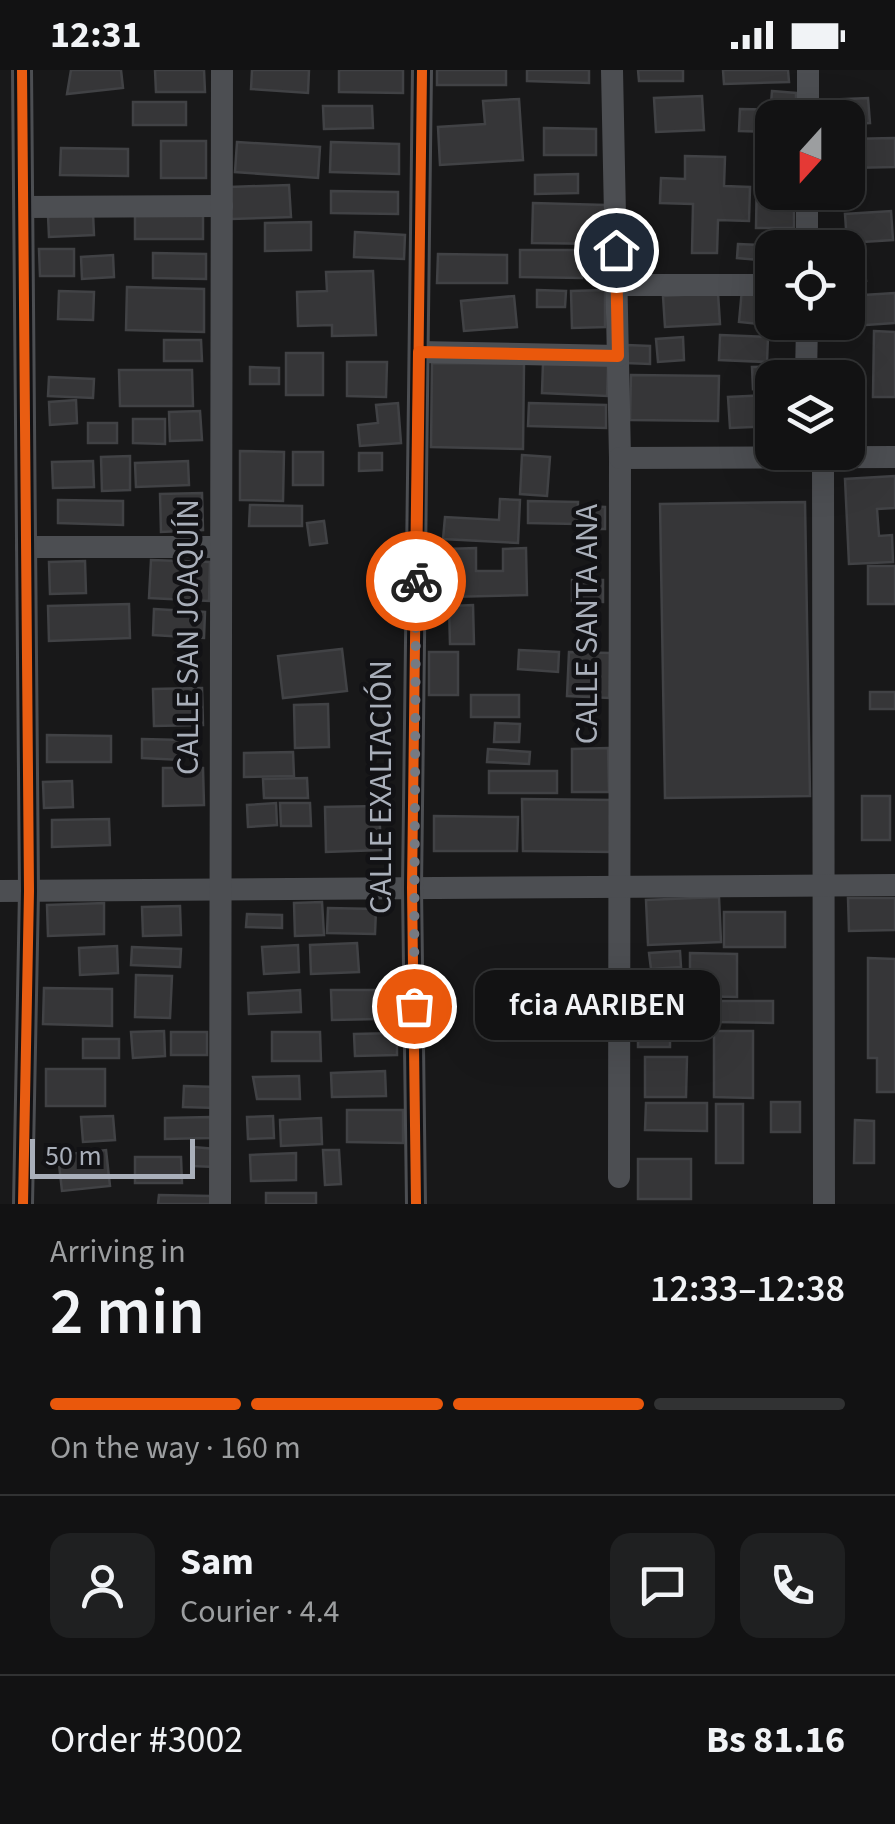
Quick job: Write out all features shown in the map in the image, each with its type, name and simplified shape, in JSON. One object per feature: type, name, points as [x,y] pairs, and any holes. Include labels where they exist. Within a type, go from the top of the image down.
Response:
[{"type":"street","points":[[22,70],[29,891],[23,1204]]},
{"type":"street","name":"CALLE SAN JOAQUÍN","points":[[220,1204],[222,70]]},
{"type":"street","name":"CALLE EXALTACIÓN","points":[[416,1204],[412,888],[422,70]]},
{"type":"street","name":"CALLE SANTA ANA","points":[[612,70],[620,458],[619,1177]]},
{"type":"street","points":[[808,70],[808,100]]},
{"type":"street","points":[[24,207],[222,206]]},
{"type":"street","points":[[0,245],[24,245]]},
{"type":"street","points":[[616,285],[755,285]]},
{"type":"street","points":[[419,352],[618,356]]},
{"type":"street","points":[[620,458],[755,457]]},
{"type":"street","points":[[865,457],[895,457]]},
{"type":"street","points":[[811,470],[824,1204]]},
{"type":"street","points":[[0,506],[25,506]]},
{"type":"street","points":[[26,547],[222,547]]},
{"type":"street","points":[[0,891],[895,886]]},
{"type":"building","points":[[71,70],[121,70],[123,88],[67,94]]},
{"type":"building","points":[[155,70],[204,70],[205,92],[156,92]]},
{"type":"building","points":[[252,70],[309,70],[308,93],[251,89]]},
{"type":"building","points":[[339,70],[403,70],[403,93],[339,92]]},
{"type":"building","points":[[437,70],[506,70],[506,85],[437,85]]},
{"type":"building","points":[[527,70],[589,70],[589,83],[527,81]]},
{"type":"building","points":[[638,70],[683,70],[683,81],[639,81]]},
{"type":"building","points":[[723,70],[788,70],[789,82],[724,84]]},
{"type":"building","points":[[772,91],[796,93],[796,100],[771,100]]},
{"type":"building","points":[[702,96],[704,130],[656,132],[654,98]]},
{"type":"building","points":[[868,98],[870,123],[865,123],[865,100],[823,100]]},
{"type":"building","points":[[519,99],[523,160],[440,165],[438,127],[485,124],[483,101]]},
{"type":"building","points":[[133,102],[186,102],[186,125],[133,125]]},
{"type":"building","points":[[323,106],[372,106],[373,128],[324,129]]},
{"type":"building","points":[[740,109],[755,109],[755,131],[739,131]]},
{"type":"building","points":[[544,128],[596,129],[596,155],[544,155]]},
{"type":"building","points":[[895,138],[895,167],[865,168],[865,139]]},
{"type":"building","points":[[161,141],[206,141],[206,178],[161,178]]},
{"type":"building","points":[[237,142],[320,147],[318,178],[235,172]]},
{"type":"building","points":[[331,142],[399,144],[399,174],[330,172]]},
{"type":"building","points":[[61,148],[128,149],[128,176],[60,175]]},
{"type":"building","points":[[685,156],[725,157],[724,186],[750,187],[749,221],[718,220],[717,253],[692,253],[693,204],[660,203],[661,178],[685,179]]},
{"type":"building","points":[[578,174],[578,193],[535,194],[535,175]]},
{"type":"building","points":[[289,185],[291,217],[231,219],[230,187]]},
{"type":"building","points":[[331,191],[398,192],[398,214],[331,213]]},
{"type":"building","points":[[533,203],[606,205],[606,244],[532,243]]},
{"type":"building","points":[[756,210],[794,210],[794,228],[756,228]]},
{"type":"building","points":[[891,211],[893,240],[865,242],[865,230],[846,230],[845,214]]},
{"type":"building","points":[[135,212],[203,212],[203,239],[135,239]]},
{"type":"building","points":[[93,213],[94,235],[49,237],[48,215]]},
{"type":"building","points":[[311,222],[311,250],[265,251],[265,223]]},
{"type":"building","points":[[355,232],[405,235],[404,259],[354,257]]},
{"type":"building","points":[[738,244],[755,245],[755,260],[737,258]]},
{"type":"building","points":[[39,249],[74,249],[74,276],[40,276]]},
{"type":"building","points":[[520,250],[583,250],[582,278],[520,277]]},
{"type":"building","points":[[153,253],[206,254],[206,279],[153,278]]},
{"type":"building","points":[[438,254],[507,255],[507,283],[437,283]]},
{"type":"building","points":[[113,255],[114,277],[82,279],[81,257]]},
{"type":"building","points":[[373,271],[376,335],[332,336],[332,325],[298,326],[297,292],[327,291],[326,272]]},
{"type":"building","points":[[127,287],[204,289],[204,332],[126,330]]},
{"type":"building","points":[[742,289],[755,290],[755,324],[739,322]]},
{"type":"building","points":[[537,290],[566,291],[565,307],[537,307]]},
{"type":"building","points":[[605,290],[605,327],[572,328],[571,291]]},
{"type":"building","points":[[59,291],[94,292],[93,320],[58,319]]},
{"type":"building","points":[[718,293],[720,324],[665,327],[663,296]]},
{"type":"building","points":[[895,293],[895,323],[865,325],[865,295]]},
{"type":"building","points":[[514,296],[517,327],[464,331],[461,301]]},
{"type":"building","points":[[874,331],[895,332],[895,397],[873,397]]},
{"type":"building","points":[[720,335],[768,340],[767,360],[719,360]]},
{"type":"building","points":[[683,337],[684,360],[658,362],[656,339]]},
{"type":"building","points":[[164,340],[201,340],[202,361],[164,361]]},
{"type":"building","points":[[626,345],[650,346],[650,364],[626,363]]},
{"type":"building","points":[[286,353],[323,353],[323,395],[286,395]]},
{"type":"building","points":[[347,362],[387,362],[386,397],[347,396]]},
{"type":"building","points":[[432,363],[524,364],[523,449],[431,447]]},
{"type":"building","points":[[543,363],[608,365],[607,396],[542,393]]},
{"type":"building","points":[[250,367],[279,368],[279,384],[250,384]]},
{"type":"building","points":[[119,370],[192,370],[193,406],[120,406]]},
{"type":"building","points":[[631,375],[719,376],[718,421],[630,420]]},
{"type":"building","points":[[49,377],[94,379],[93,398],[48,396]]},
{"type":"building","points":[[755,396],[755,427],[730,428],[728,397]]},
{"type":"building","points":[[76,400],[77,423],[50,425],[49,402]]},
{"type":"building","points":[[398,403],[401,443],[360,446],[358,425],[378,423],[376,405]]},
{"type":"building","points":[[529,403],[606,405],[606,428],[528,426]]},
{"type":"building","points":[[200,411],[202,440],[170,441],[169,412]]},
{"type":"building","points":[[133,419],[165,419],[165,444],[133,443]]},
{"type":"building","points":[[88,423],[117,423],[117,443],[88,443]]},
{"type":"building","points":[[240,451],[284,452],[283,501],[240,500]]},
{"type":"building","points":[[293,452],[323,452],[323,485],[293,485]]},
{"type":"building","points":[[359,453],[382,453],[382,470],[359,471]]},
{"type":"building","points":[[522,455],[550,457],[547,496],[520,494]]},
{"type":"building","points":[[130,456],[130,490],[102,491],[101,457]]},
{"type":"building","points":[[93,461],[94,487],[53,488],[52,462]]},
{"type":"building","points":[[188,461],[189,485],[136,487],[135,463]]},
{"type":"building","points":[[895,476],[895,508],[877,509],[879,536],[892,535],[893,562],[849,564],[845,479]]},
{"type":"building","points":[[202,493],[203,530],[161,532],[160,494]]},
{"type":"building","points":[[500,499],[520,500],[518,543],[443,539],[445,517],[499,520]]},
{"type":"building","points":[[58,500],[123,501],[123,525],[58,523]]},
{"type":"building","points":[[528,501],[578,502],[577,524],[528,523]]},
{"type":"building","points":[[805,502],[810,796],[665,798],[660,504]]},
{"type":"building","points":[[250,505],[302,506],[302,526],[249,526]]},
{"type":"building","points":[[583,506],[605,507],[605,529],[582,529]]},
{"type":"building","points":[[324,521],[327,543],[310,545],[307,523]]},
{"type":"building","points":[[476,548],[476,571],[503,571],[503,549],[526,548],[527,595],[447,597],[446,549]]},
{"type":"building","points":[[151,560],[210,562],[209,601],[149,598]]},
{"type":"building","points":[[85,561],[86,593],[50,594],[49,562]]},
{"type":"building","points":[[868,566],[895,566],[895,604],[868,604]]},
{"type":"building","points":[[572,580],[603,580],[603,602],[572,601]]},
{"type":"building","points":[[129,604],[130,638],[49,641],[48,606]]},
{"type":"building","points":[[473,605],[474,644],[450,644],[449,606]]},
{"type":"building","points":[[154,609],[205,612],[204,638],[153,635]]},
{"type":"building","points":[[342,649],[347,691],[283,698],[278,656]]},
{"type":"building","points":[[519,650],[559,652],[558,672],[518,669]]},
{"type":"building","points":[[429,652],[458,652],[458,695],[429,695]]},
{"type":"building","points":[[569,652],[610,653],[609,698],[567,696]]},
{"type":"building","points":[[202,688],[203,725],[154,726],[153,689]]},
{"type":"building","points":[[870,692],[895,692],[895,709],[870,709]]},
{"type":"building","points":[[471,695],[519,695],[519,717],[471,717]]},
{"type":"building","points":[[328,704],[329,747],[295,748],[294,705]]},
{"type":"building","points":[[495,723],[520,724],[519,742],[494,742]]},
{"type":"building","points":[[47,735],[111,736],[111,762],[47,762]]},
{"type":"building","points":[[142,739],[182,740],[182,760],[142,758]]},
{"type":"building","points":[[608,748],[609,792],[572,792],[572,749]]},
{"type":"building","points":[[488,749],[530,752],[529,764],[487,762]]},
{"type":"building","points":[[293,752],[294,776],[244,777],[244,753]]},
{"type":"building","points":[[163,768],[203,768],[204,805],[163,806]]},
{"type":"building","points":[[489,771],[557,771],[557,793],[489,793]]},
{"type":"building","points":[[307,778],[308,798],[264,798],[263,779]]},
{"type":"building","points":[[72,781],[73,807],[44,808],[43,782]]},
{"type":"building","points":[[862,796],[890,796],[890,840],[862,840]]},
{"type":"building","points":[[522,799],[613,800],[613,852],[523,851]]},
{"type":"building","points":[[276,803],[277,825],[248,827],[247,805]]},
{"type":"building","points":[[280,803],[310,803],[311,826],[281,826]]},
{"type":"building","points":[[379,806],[381,850],[326,852],[325,807]]},
{"type":"building","points":[[434,816],[518,817],[517,851],[434,851]]},
{"type":"building","points":[[109,819],[110,845],[52,847],[52,820]]},
{"type":"building","points":[[719,897],[721,942],[648,945],[646,900]]},
{"type":"building","points":[[848,898],[895,898],[895,930],[849,931]]},
{"type":"building","points":[[322,902],[324,935],[295,936],[294,903]]},
{"type":"building","points":[[104,903],[104,934],[48,936],[47,905]]},
{"type":"building","points":[[180,906],[181,935],[143,936],[142,907]]},
{"type":"building","points":[[328,908],[376,909],[375,934],[327,933]]},
{"type":"building","points":[[724,912],[785,912],[785,947],[724,947]]},
{"type":"building","points":[[247,914],[282,915],[282,928],[246,927]]},
{"type":"building","points":[[357,943],[359,972],[311,974],[310,945]]},
{"type":"building","points":[[298,945],[299,972],[264,974],[262,947]]},
{"type":"building","points":[[117,946],[118,973],[80,975],[79,948]]},
{"type":"building","points":[[132,947],[181,949],[180,967],[131,965]]},
{"type":"building","points":[[680,951],[681,967],[651,969],[649,953]]},
{"type":"building","points":[[690,953],[737,954],[737,997],[690,996]]},
{"type":"building","points":[[868,958],[895,959],[895,1092],[877,1092],[877,1058],[868,1058]]},
{"type":"building","points":[[136,975],[172,976],[170,1018],[135,1017]]},
{"type":"building","points":[[638,983],[667,983],[668,1002],[700,1002],[700,1019],[670,1019],[670,1047],[638,1047]]},
{"type":"building","points":[[44,988],[112,989],[112,1026],[43,1024]]},
{"type":"building","points":[[300,990],[301,1012],[249,1014],[248,993]]},
{"type":"building","points":[[331,990],[378,990],[379,1019],[332,1020]]},
{"type":"building","points":[[717,1001],[773,1001],[773,1023],[716,1022]]},
{"type":"building","points":[[164,1031],[165,1056],[133,1058],[131,1032]]},
{"type":"building","points":[[714,1031],[753,1031],[753,1098],[714,1097]]},
{"type":"building","points":[[171,1032],[207,1032],[207,1055],[171,1055]]},
{"type":"building","points":[[272,1032],[320,1032],[321,1061],[272,1061]]},
{"type":"building","points":[[397,1033],[397,1055],[355,1056],[354,1034]]},
{"type":"building","points":[[83,1039],[119,1039],[119,1058],[83,1058]]},
{"type":"building","points":[[645,1057],[687,1057],[686,1097],[645,1097]]},
{"type":"building","points":[[46,1069],[105,1069],[105,1106],[46,1106]]},
{"type":"building","points":[[385,1071],[386,1096],[332,1097],[331,1073]]},
{"type":"building","points":[[299,1076],[300,1099],[257,1099],[253,1077]]},
{"type":"building","points":[[184,1086],[217,1087],[217,1108],[183,1107]]},
{"type":"building","points":[[771,1102],[800,1102],[800,1132],[771,1132]]},
{"type":"building","points":[[646,1103],[707,1103],[707,1131],[645,1130]]},
{"type":"building","points":[[716,1104],[743,1104],[743,1163],[716,1163]]},
{"type":"building","points":[[347,1110],[403,1110],[403,1143],[347,1142]]},
{"type":"building","points":[[113,1116],[115,1140],[83,1142],[81,1117]]},
{"type":"building","points":[[273,1116],[274,1138],[248,1139],[247,1117]]},
{"type":"building","points":[[210,1117],[211,1138],[165,1139],[165,1118]]},
{"type":"building","points":[[321,1118],[322,1144],[281,1146],[280,1120]]},
{"type":"building","points":[[855,1120],[874,1121],[874,1163],[854,1163]]},
{"type":"building","points":[[193,1147],[216,1149],[215,1167],[192,1166]]},
{"type":"building","points":[[106,1150],[110,1186],[62,1191],[58,1155]]},
{"type":"building","points":[[323,1150],[339,1150],[341,1184],[325,1185]]},
{"type":"building","points":[[296,1153],[296,1180],[251,1181],[250,1155]]},
{"type":"building","points":[[135,1157],[181,1157],[182,1183],[135,1183]]},
{"type":"building","points":[[638,1159],[691,1159],[691,1199],[638,1199]]},
{"type":"building","points":[[266,1193],[316,1193],[316,1204],[266,1204]]},
{"type":"building","points":[[159,1195],[211,1196],[211,1204],[158,1204]]},
{"type":"cycle path","points":[[22,70],[29,891],[23,1204]]},
{"type":"cycle path","points":[[416,1204],[412,888],[422,70]]},
{"type":"way so far","points":[[414,1006],[416,581]]},
{"type":"place","name":"fcia AARIBEN","points":[[414,1006]]},
{"type":"route","points":[[416,581],[419,352],[618,356],[616,250]]}]
